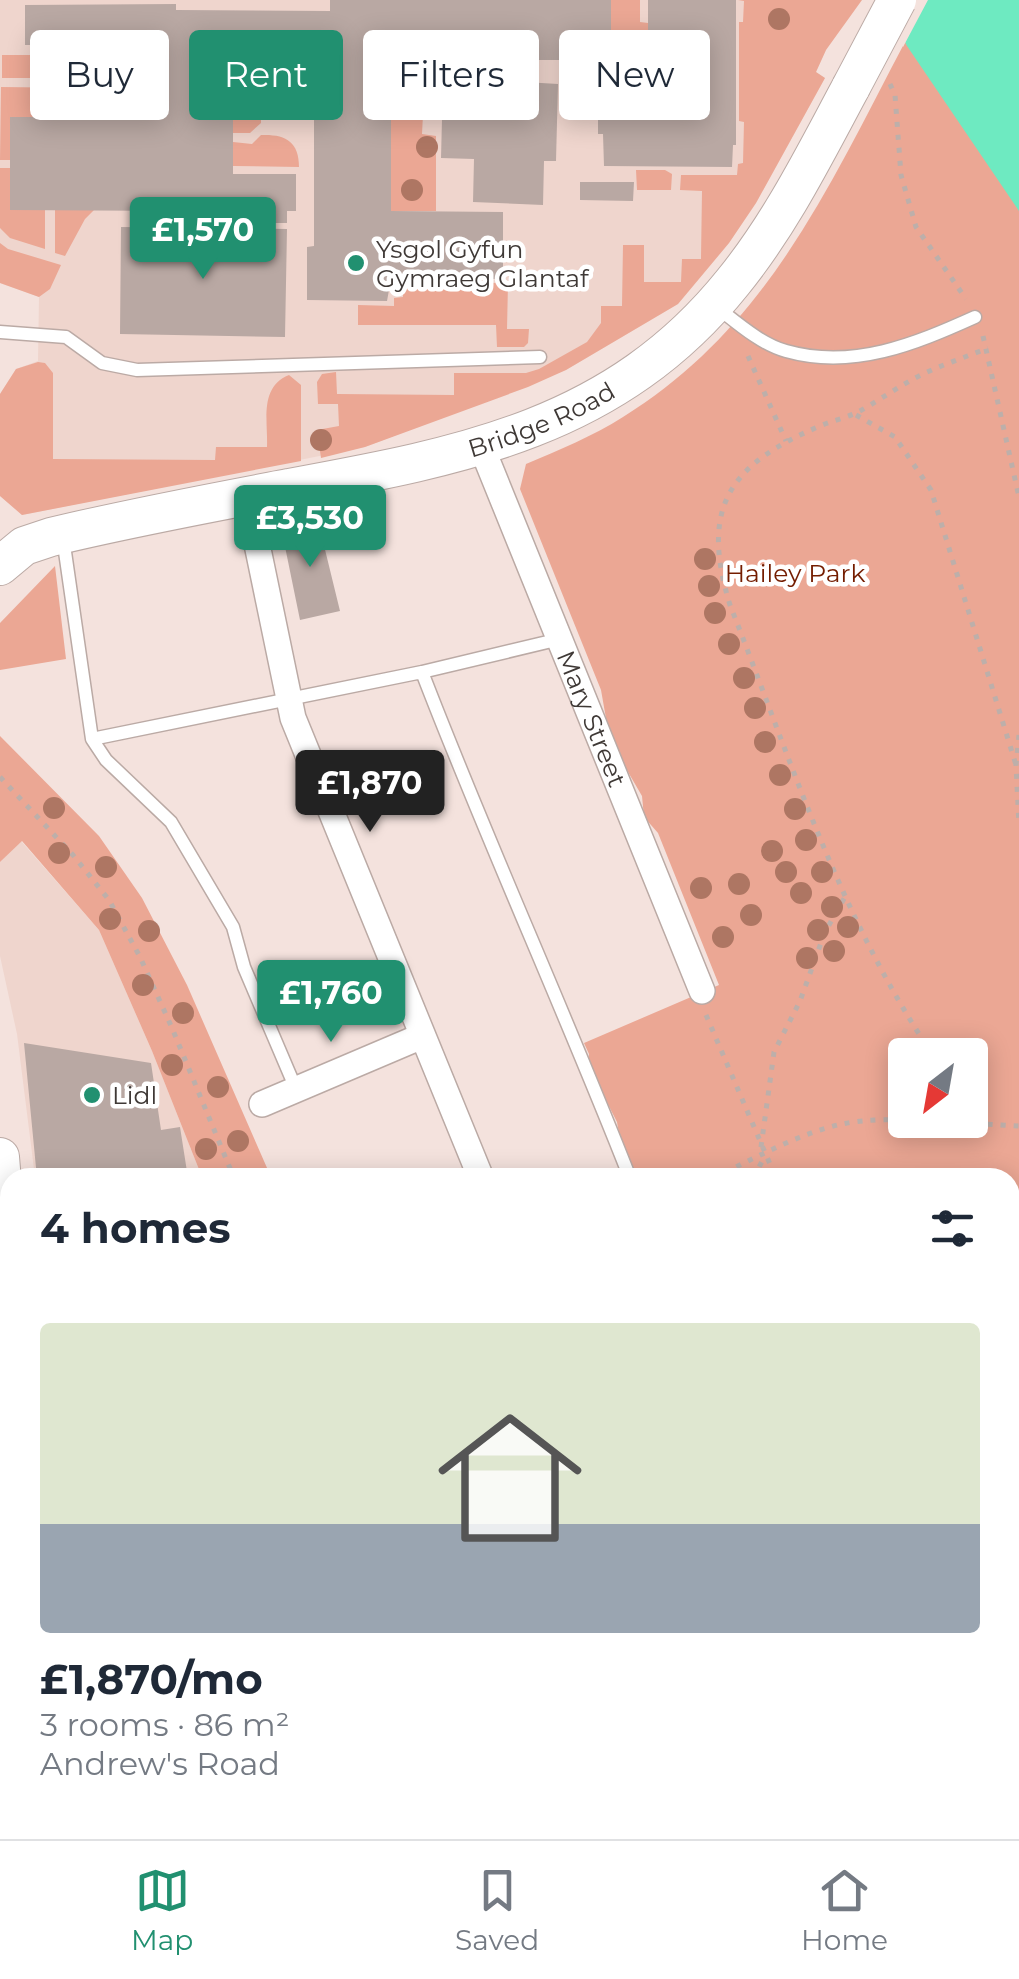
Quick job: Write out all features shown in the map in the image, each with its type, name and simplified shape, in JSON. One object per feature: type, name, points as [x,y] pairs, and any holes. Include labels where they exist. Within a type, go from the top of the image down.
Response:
[{"type":"main road","name":"Bridge Road","points":[[0,566],[31,543],[62,534],[482,448],[533,430],[614,389],[684,336],[770,232],[896,0]]},
{"type":"street","name":"Mary Street","points":[[482,448],[702,991]]},
{"type":"street","points":[[247,496],[288,701],[477,1168]]},
{"type":"street","points":[[262,1104],[422,1036]]},
{"type":"lane","points":[[714,304],[783,351],[828,358],[867,356],[903,348],[975,316]]},
{"type":"lane","points":[[0,332],[66,338],[102,362],[137,370],[540,356]]},
{"type":"lane","points":[[62,534],[92,739],[106,760],[171,822],[233,927],[244,967],[296,1089]]},
{"type":"lane","points":[[92,739],[288,701],[560,639]]},
{"type":"lane","points":[[422,672],[626,1168]]},
{"type":"path","points":[[888,81],[895,95],[901,175],[916,226],[930,251],[960,288],[988,348],[1019,497]]},
{"type":"path","points":[[744,328],[748,358],[786,442]]},
{"type":"path","points":[[923,1038],[873,956],[846,896],[730,605],[716,547],[722,512],[739,477],[786,442],[854,414],[923,374],[988,348]]},
{"type":"path","points":[[854,414],[895,437],[931,490],[1016,765]]},
{"type":"path","points":[[1019,735],[1019,826]]},
{"type":"path","points":[[0,776],[109,900],[172,1028],[230,1168]]},
{"type":"path","points":[[761,1147],[774,1052],[800,1001],[825,932],[846,896]]},
{"type":"path","points":[[707,1017],[772,1168]]},
{"type":"path","points":[[736,1168],[813,1133],[867,1121],[888,1122]]},
{"type":"path","points":[[988,1125],[1019,1126]]},
{"type":"path","points":[[758,1168],[766,1154]]},
{"type":"shaded area","name":"Ysgol Gyfun Gymraeg Glantaf","points":[[0,0],[801,0],[826,50],[816,72],[825,78],[756,203],[729,243],[678,304],[566,370],[365,447],[22,515],[0,496],[0,394],[16,369],[38,361],[39,297],[0,283]]},
{"type":"shaded area","points":[[884,0],[1019,0],[1019,211],[907,46]]},
{"type":"shaded area","points":[[21,841],[99,930],[198,1168],[34,1168],[17,1034],[0,956],[0,862]]},
{"type":"green space","points":[[611,0],[640,0],[640,22],[648,23],[648,30],[611,30]]},
{"type":"green space","points":[[738,0],[862,0],[826,50],[816,72],[825,78],[756,203],[729,243],[678,304],[566,370],[528,387],[365,447],[321,458],[317,430],[339,426],[338,404],[318,404],[317,382],[322,374],[336,372],[337,394],[454,395],[454,373],[526,373],[587,342],[601,323],[601,306],[622,306],[623,245],[644,245],[644,282],[681,282],[682,259],[701,259],[702,191],[680,190],[681,175],[737,175],[738,164],[743,163],[739,22],[743,22],[744,1]]},
{"type":"green space","name":"Hailey Park","points":[[905,42],[1019,203],[1019,1168],[633,1168],[622,1152],[617,1122],[588,1065],[584,1043],[719,985],[658,833],[644,817],[642,796],[610,741],[601,690],[520,489],[526,464],[588,437],[674,381],[718,341],[790,250]]},
{"type":"green space","points":[[2,55],[30,55],[30,78],[2,78]]},
{"type":"green space","points":[[1,87],[30,87],[30,117],[10,117],[10,160],[0,160]]},
{"type":"green space","points":[[233,120],[261,120],[250,133],[233,133]]},
{"type":"green space","points":[[391,120],[423,120],[422,134],[436,136],[436,211],[391,211]]},
{"type":"green space","points":[[261,135],[289,141],[299,167],[233,166],[233,142],[252,144]]},
{"type":"green space","points":[[0,168],[10,168],[10,210],[45,210],[45,249],[10,238],[0,228]]},
{"type":"green space","points":[[636,170],[665,170],[672,174],[671,190],[637,190]]},
{"type":"green space","points":[[55,210],[94,210],[65,256],[55,253]]},
{"type":"green space","points":[[0,243],[61,265],[50,289],[39,297],[0,283]]},
{"type":"green space","points":[[403,282],[508,283],[507,329],[529,329],[528,343],[524,347],[497,347],[496,325],[358,325],[358,305],[394,306],[394,298],[403,297]]},
{"type":"green space","points":[[45,363],[53,373],[53,459],[215,460],[216,447],[267,447],[269,396],[279,380],[289,375],[301,385],[301,461],[22,515],[0,496],[0,394],[16,369]]},
{"type":"green space","points":[[55,566],[66,659],[0,670],[0,623]]},
{"type":"green space","points":[[0,736],[99,836],[142,898],[187,985],[267,1168],[198,1168],[99,930],[22,841],[0,862]]},
{"type":"pier","points":[[928,0],[903,47],[880,2]]},
{"type":"building","points":[[330,0],[611,0],[611,30],[559,30],[559,60],[539,60],[539,30],[363,30],[363,120],[391,120],[391,211],[503,212],[503,279],[391,279],[387,301],[307,300],[307,247],[314,246],[314,120],[343,120],[343,30],[189,30],[189,120],[233,120],[233,174],[296,174],[296,211],[287,211],[287,223],[244,223],[244,211],[204,211],[204,223],[181,222],[181,211],[10,210],[10,117],[169,120],[169,30],[30,30],[30,45],[25,45],[25,5],[176,4],[176,10],[330,11]]},
{"type":"building","points":[[648,0],[736,0],[736,145],[732,167],[604,166],[603,134],[598,134],[598,120],[710,120],[710,30],[648,30]]},
{"type":"building","points":[[539,83],[558,84],[556,161],[544,161],[543,205],[473,202],[474,159],[441,158],[442,120],[539,120]]},
{"type":"building","points":[[580,182],[634,182],[633,201],[580,200]]},
{"type":"building","points":[[121,227],[287,229],[285,337],[120,334]]},
{"type":"building","points":[[307,515],[310,527],[319,525],[340,611],[300,620],[282,532],[294,529],[291,518]]},
{"type":"building","name":"Lidl","points":[[24,1043],[151,1063],[161,1130],[180,1127],[186,1168],[36,1168]]},
{"type":"place","name":"Ysgol Gyfun Gymraeg Glantaf","points":[[356,263]]},
{"type":"place","name":"Lidl","points":[[92,1095]]}]
